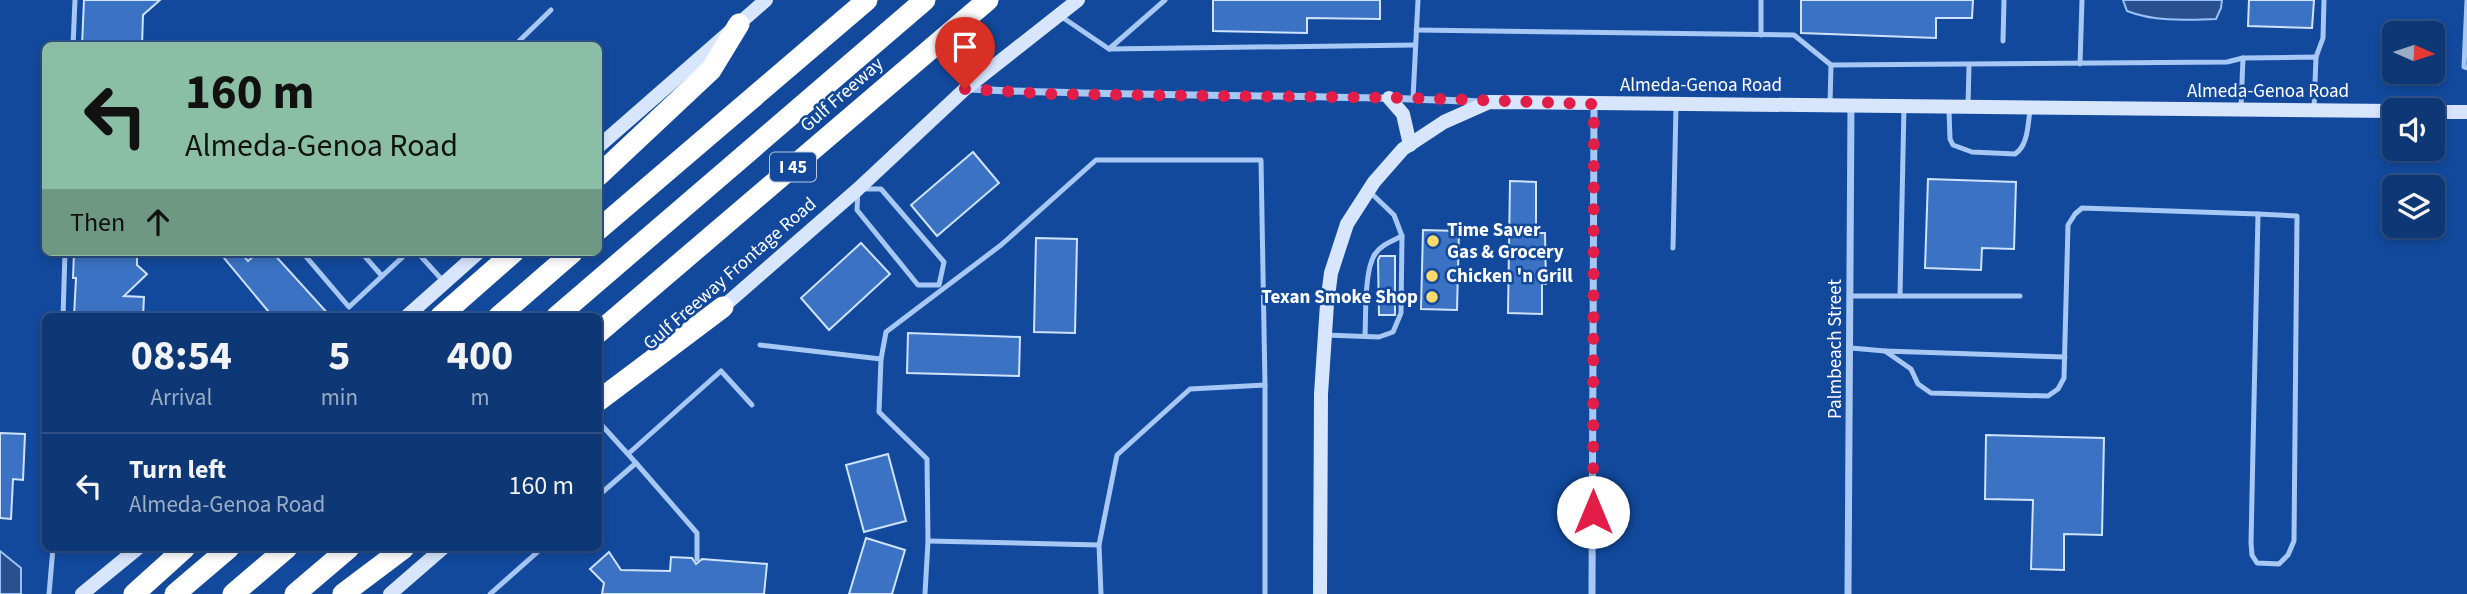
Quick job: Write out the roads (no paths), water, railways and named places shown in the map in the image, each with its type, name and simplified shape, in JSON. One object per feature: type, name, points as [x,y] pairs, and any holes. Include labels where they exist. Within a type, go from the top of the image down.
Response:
[{"type":"highway","points":[[602,227],[867,0]]},
{"type":"highway","name":"Gulf Freeway","points":[[561,313],[925,0]]},
{"type":"highway","name":"Gulf Freeway","points":[[602,331],[988,0]]},
{"type":"highway","points":[[602,172],[711,70],[739,24]]},
{"type":"highway","points":[[445,313],[509,256]]},
{"type":"highway","points":[[503,313],[568,256]]},
{"type":"highway","points":[[602,398],[723,307]]},
{"type":"highway","points":[[134,594],[182,551]]},
{"type":"highway","points":[[175,594],[225,551]]},
{"type":"highway","points":[[233,594],[283,551]]},
{"type":"highway","points":[[295,594],[345,551]]},
{"type":"highway","points":[[342,594],[400,551]]},
{"type":"street","points":[[602,144],[766,0]]},
{"type":"street","name":"Gulf Freeway Frontage Road","points":[[602,410],[858,189],[965,89],[1078,0]]},
{"type":"street","points":[[965,89],[1052,94],[1413,98],[1489,102]]},
{"type":"street","points":[[1389,98],[1403,114],[1410,145]]},
{"type":"street","name":"Almeda-Genoa Road","points":[[1320,594],[1321,394],[1331,273],[1347,224],[1368,191],[1403,149],[1444,122],[1489,102],[2382,111]]},
{"type":"street","points":[[1592,594],[1594,104]]},
{"type":"street","name":"Palmbeach Street","points":[[1848,594],[1851,105]]},
{"type":"street","points":[[2445,112],[2467,112]]},
{"type":"street","points":[[410,313],[474,256]]},
{"type":"street","points":[[82,594],[134,551]]},
{"type":"street","points":[[400,591],[440,551]]},
{"type":"lane","points":[[73,42],[75,0]]},
{"type":"lane","points":[[1110,49],[1164,0]]},
{"type":"lane","points":[[1413,98],[1418,0]]},
{"type":"lane","points":[[1761,0],[1761,35]]},
{"type":"lane","points":[[2003,41],[2004,0]]},
{"type":"lane","points":[[2080,64],[2082,0]]},
{"type":"lane","points":[[2314,111],[2316,57],[2323,38],[2324,0]]},
{"type":"lane","points":[[2467,1],[2464,67],[2467,68]]},
{"type":"lane","points":[[518,42],[551,10]]},
{"type":"lane","points":[[1059,15],[1110,49],[1415,45]]},
{"type":"lane","points":[[1416,30],[1794,35],[1831,65],[2227,62],[2243,58],[2316,57]]},
{"type":"lane","points":[[2241,110],[2243,58]]},
{"type":"lane","points":[[1830,105],[1831,65]]},
{"type":"lane","points":[[1968,107],[1969,65]]},
{"type":"lane","points":[[1673,248],[1676,105]]},
{"type":"lane","points":[[1900,296],[1904,106]]},
{"type":"lane","points":[[1949,107],[1952,145],[1972,152],[2015,154],[2023,145],[2030,108]]},
{"type":"lane","points":[[925,594],[928,541],[927,458],[879,412],[881,359],[886,332],[941,287],[1001,245],[1096,160],[1261,160],[1265,594]]},
{"type":"lane","points":[[858,189],[881,189],[913,225],[944,262],[941,287],[918,285],[857,210],[858,189]]},
{"type":"lane","points":[[1325,335],[1379,337],[1393,332],[1401,313],[1402,236],[1394,215],[1368,191]]},
{"type":"lane","points":[[1885,351],[1911,369],[1918,384],[1931,393],[2048,396],[2064,378],[2068,225],[2074,214],[2082,208],[2258,214],[2297,216],[2294,541],[2288,555],[2279,564],[2256,563],[2252,555],[2258,214]]},
{"type":"lane","points":[[1365,336],[1369,275],[1373,257],[1382,247],[1402,236]]},
{"type":"lane","points":[[63,313],[65,256]]},
{"type":"lane","points":[[305,256],[349,307],[404,256]]},
{"type":"lane","points":[[364,256],[382,276]]},
{"type":"lane","points":[[421,256],[444,282]]},
{"type":"lane","points":[[1851,296],[2020,296]]},
{"type":"lane","points":[[760,345],[881,359]]},
{"type":"lane","points":[[1851,348],[2065,357]]},
{"type":"lane","points":[[628,454],[722,371],[752,405]]},
{"type":"lane","points":[[1101,594],[1099,545],[1117,455],[1190,389],[1265,385]]},
{"type":"lane","points":[[602,425],[697,533],[697,559]]},
{"type":"lane","points":[[602,493],[636,463]]},
{"type":"lane","points":[[928,541],[1099,545]]},
{"type":"lane","points":[[49,594],[54,551]]},
{"type":"lane","points":[[489,594],[539,551]]},
{"type":"water","points":[[2123,0],[2222,0],[2216,19],[2182,20],[2138,15],[2127,11]]},
{"type":"water","points":[[0,551],[21,568],[21,594],[0,594]]},
{"type":"place","name":"Time Saver Gas & Grocery","points":[[1433,241]]},
{"type":"place","name":"Chicken 'n Grill","points":[[1432,276]]},
{"type":"place","name":"Texan Smoke Shop","points":[[1432,297]]}]
